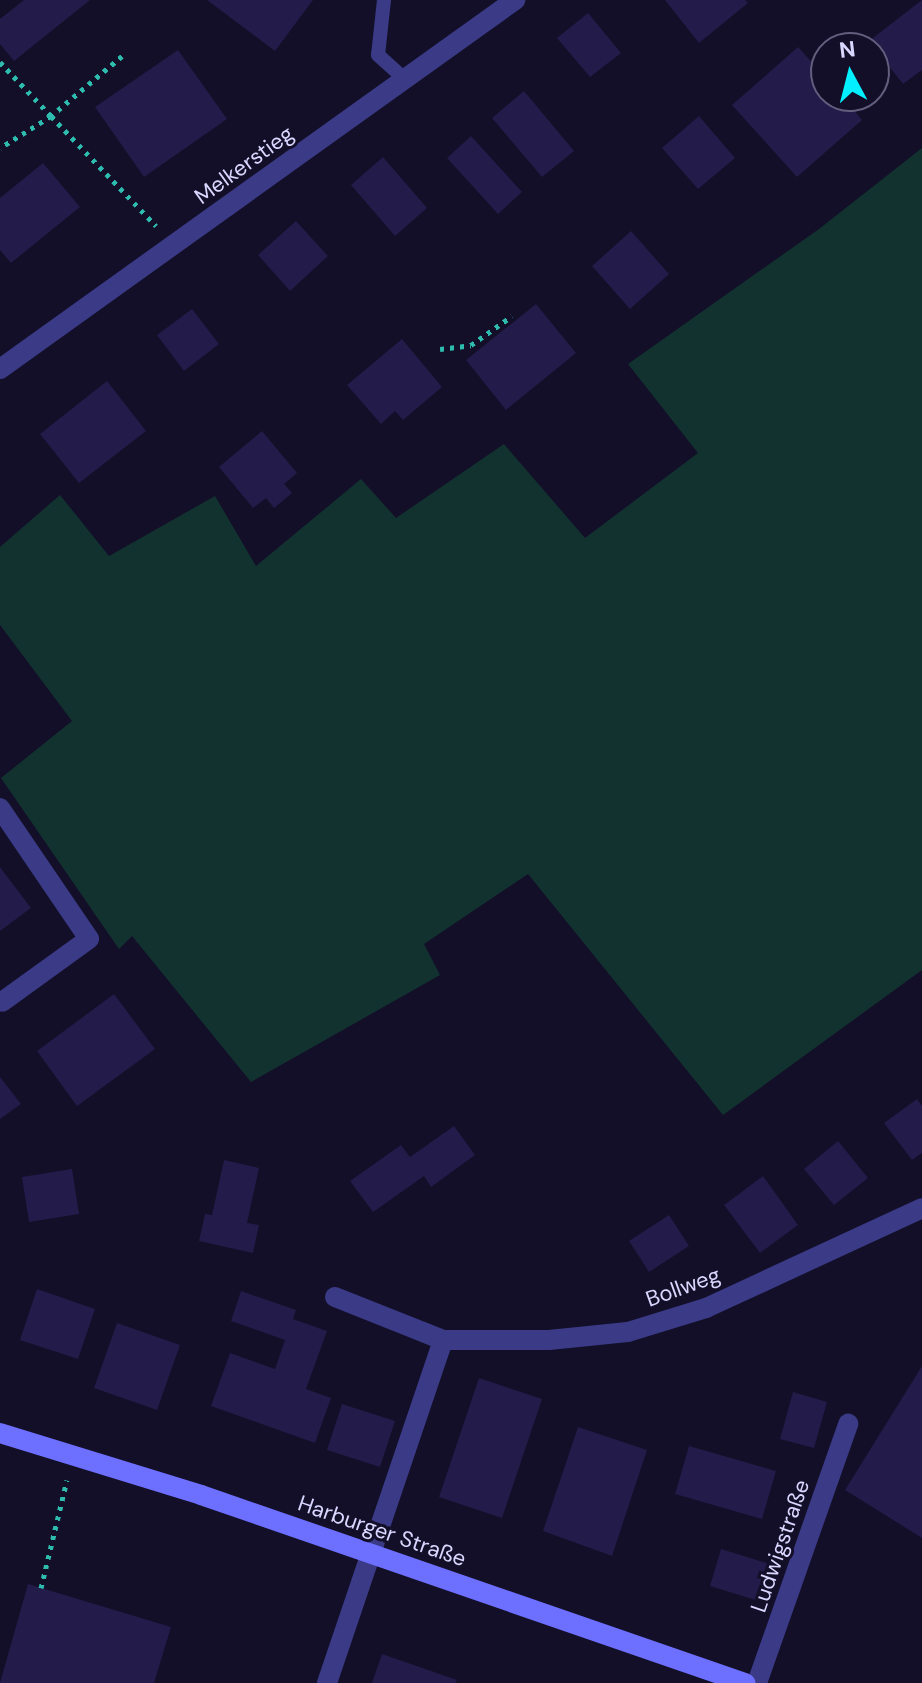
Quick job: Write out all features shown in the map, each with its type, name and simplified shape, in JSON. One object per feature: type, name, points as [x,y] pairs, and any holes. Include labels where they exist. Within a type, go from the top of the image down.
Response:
[{"type":"street","name":"Melkerstieg","points":[[0,369],[515,0]]},
{"type":"street","points":[[0,808],[89,939],[2,1002]]},
{"type":"street","name":"Bollweg","points":[[335,1297],[443,1340],[549,1340],[628,1332],[706,1308],[922,1208]]},
{"type":"street","points":[[327,1683],[443,1340]]},
{"type":"street","name":"Ludwigstraße","points":[[757,1683],[848,1424]]},
{"type":"street","name":"Harburger Straße","points":[[0,1433],[371,1552],[745,1683]]},
{"type":"lane","points":[[384,0],[378,55],[405,79]]},
{"type":"path","points":[[0,148],[51,116],[122,56]]},
{"type":"path","points":[[0,62],[174,244]]},
{"type":"path","points":[[440,349],[471,345],[512,316]]},
{"type":"path","points":[[41,1588],[73,1454]]},
{"type":"green space","points":[[922,148],[922,970],[723,1115],[528,874],[424,944],[440,975],[251,1082],[132,936],[119,949],[1,778],[72,721],[0,625],[0,547],[60,495],[109,556],[215,496],[256,566],[361,479],[396,518],[504,444],[585,538],[698,453],[628,364],[819,229]]},
{"type":"building","points":[[24,0],[90,0],[14,61],[0,44],[0,19]]},
{"type":"building","points":[[207,0],[313,0],[275,51]]},
{"type":"building","points":[[665,0],[745,0],[748,3],[699,43]]},
{"type":"building","points":[[922,0],[922,70],[903,84],[890,68],[890,32],[881,32]]},
{"type":"building","points":[[588,13],[621,53],[590,77],[557,38]]},
{"type":"building","points":[[798,47],[810,60],[810,112],[855,112],[862,120],[797,177],[732,105]]},
{"type":"building","points":[[178,50],[227,119],[144,177],[95,107]]},
{"type":"building","points":[[524,91],[574,151],[542,177],[492,118]]},
{"type":"building","points":[[699,116],[735,158],[698,189],[662,148]]},
{"type":"building","points":[[471,136],[522,192],[498,214],[447,158]]},
{"type":"building","points":[[383,157],[427,208],[395,236],[351,185]]},
{"type":"building","points":[[43,163],[80,207],[11,263],[0,250],[0,198]]},
{"type":"building","points":[[296,221],[328,256],[290,291],[258,255]]},
{"type":"building","points":[[631,231],[669,274],[630,309],[592,266]]},
{"type":"building","points":[[536,304],[576,353],[506,410],[466,360]]},
{"type":"building","points":[[192,309],[219,344],[184,371],[157,335]]},
{"type":"building","points":[[402,339],[442,387],[403,420],[395,411],[381,424],[347,385]]},
{"type":"building","points":[[107,381],[146,431],[79,483],[40,434]]},
{"type":"building","points":[[262,431],[297,473],[284,484],[292,493],[274,508],[266,498],[253,508],[219,467]]},
{"type":"building","points":[[0,867],[31,908],[0,931]]},
{"type":"building","points":[[114,994],[155,1049],[77,1106],[37,1051]]},
{"type":"building","points":[[0,1077],[21,1104],[0,1119]]},
{"type":"building","points":[[917,1099],[922,1106],[922,1153],[912,1160],[884,1123]]},
{"type":"building","points":[[454,1126],[475,1155],[431,1187],[424,1176],[373,1212],[350,1181],[401,1145],[410,1157]]},
{"type":"building","points":[[838,1141],[868,1178],[834,1205],[804,1169]]},
{"type":"building","points":[[224,1160],[259,1168],[247,1223],[259,1225],[253,1253],[199,1241],[205,1214],[212,1215]]},
{"type":"building","points":[[72,1169],[79,1214],[29,1222],[22,1177]]},
{"type":"building","points":[[763,1176],[798,1225],[760,1253],[724,1205]]},
{"type":"building","points":[[669,1215],[689,1246],[649,1272],[629,1241]]},
{"type":"building","points":[[37,1289],[95,1309],[78,1359],[20,1340]]},
{"type":"building","points":[[241,1291],[296,1310],[293,1319],[327,1331],[306,1389],[331,1398],[315,1443],[211,1406],[230,1353],[275,1369],[285,1340],[231,1321]]},
{"type":"building","points":[[117,1323],[180,1345],[157,1410],[94,1388]]},
{"type":"building","points":[[922,1366],[922,1538],[845,1490]]},
{"type":"building","points":[[479,1378],[542,1399],[502,1518],[439,1497]]},
{"type":"building","points":[[793,1392],[827,1402],[814,1448],[780,1439]]},
{"type":"building","points":[[342,1404],[395,1421],[380,1467],[327,1450]]},
{"type":"building","points":[[578,1427],[647,1450],[612,1556],[543,1531]]},
{"type":"building","points":[[689,1446],[776,1471],[762,1519],[675,1494]]},
{"type":"building","points":[[721,1549],[773,1565],[762,1602],[710,1586]]},
{"type":"building","points":[[28,1584],[171,1627],[154,1683],[0,1683]]},
{"type":"building","points":[[382,1654],[457,1680],[455,1683],[372,1683]]}]
